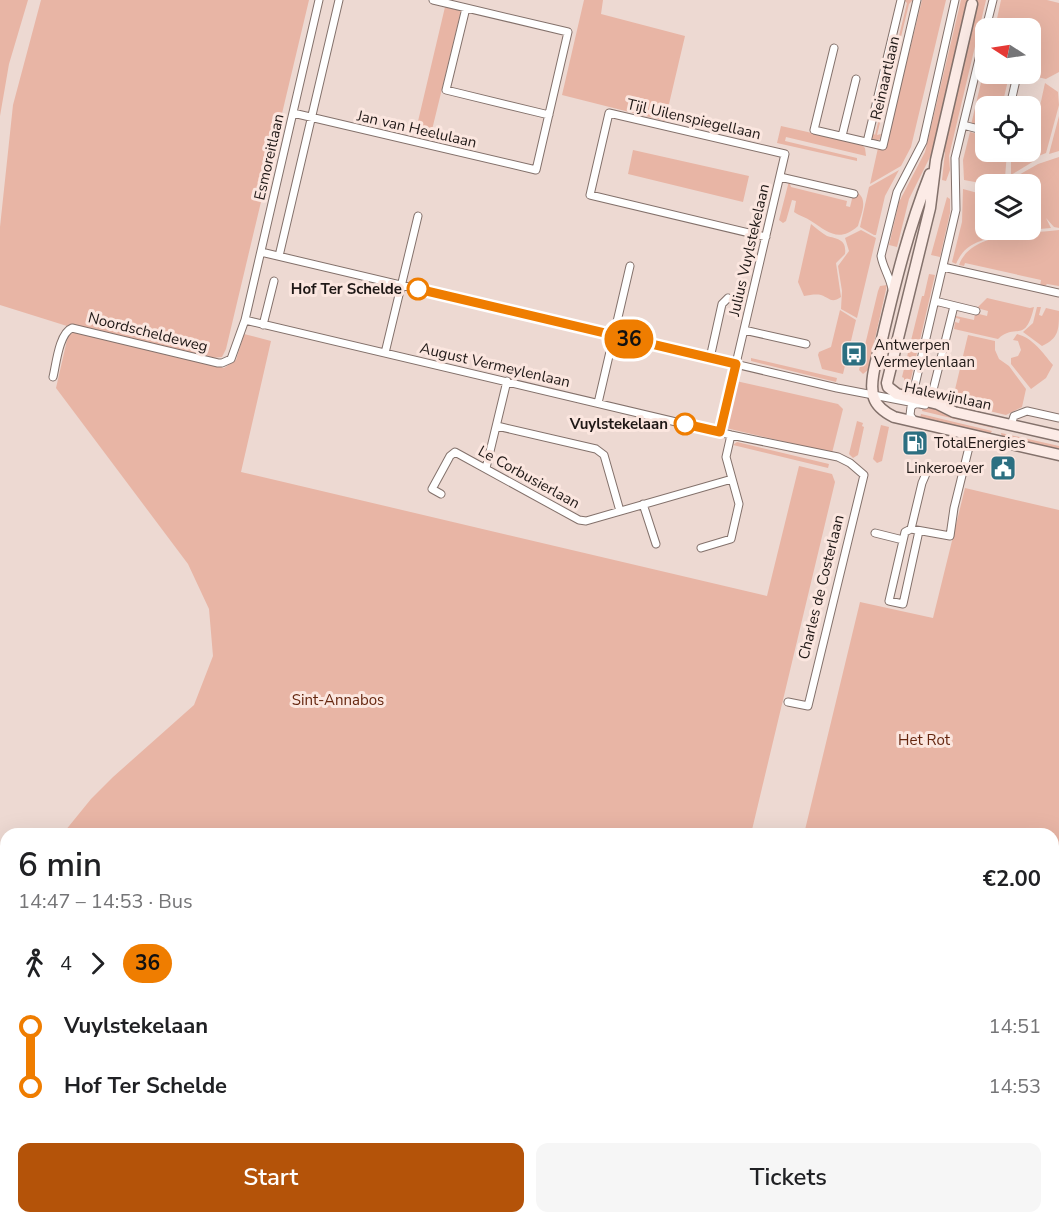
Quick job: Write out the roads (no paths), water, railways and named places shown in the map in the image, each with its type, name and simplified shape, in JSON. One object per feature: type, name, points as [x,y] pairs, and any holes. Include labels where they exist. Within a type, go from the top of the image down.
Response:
[{"type":"main road","points":[[913,401],[891,392],[887,383],[930,208],[936,159],[972,3]]},
{"type":"main road","points":[[936,159],[917,205],[893,292],[873,376],[877,404],[889,414],[915,422],[1059,455]]},
{"type":"main road","name":"Halewijnlaan","points":[[913,401],[938,404],[954,412],[1059,436]]},
{"type":"street","name":"Esmoreitlaan","points":[[245,320],[319,0]]},
{"type":"street","points":[[279,256],[339,0]]},
{"type":"street","points":[[433,0],[568,32],[549,115],[446,90],[466,8]]},
{"type":"street","name":"Reinaartlaan","points":[[901,0],[867,142],[883,146],[917,0]]},
{"type":"street","points":[[893,292],[881,256],[897,192],[923,142],[955,0]]},
{"type":"street","points":[[989,18],[993,0]]},
{"type":"street","points":[[834,48],[814,130],[867,142]]},
{"type":"street","points":[[915,422],[910,415],[911,407],[956,210],[955,158],[975,75]]},
{"type":"street","name":"Reinaartlaan","points":[[842,136],[856,79]]},
{"type":"street","name":"Jan van Heelulaan","points":[[293,113],[536,170],[549,115]]},
{"type":"street","name":"Tijl Uilenspiegellaan","points":[[766,237],[590,195],[591,189],[609,113],[785,154]]},
{"type":"street","points":[[963,125],[975,128]]},
{"type":"street","name":"Julius Vuylstekelaan","points":[[720,432],[785,154]]},
{"type":"street","name":"Julius Vuylstekelaan","points":[[780,177],[854,194]]},
{"type":"street","points":[[386,353],[418,216]]},
{"type":"street","points":[[261,252],[876,396],[885,391],[887,383]]},
{"type":"street","points":[[598,403],[630,266]]},
{"type":"street","points":[[943,267],[1059,293]]},
{"type":"street","points":[[263,325],[274,281]]},
{"type":"street","points":[[710,358],[722,304],[728,298]]},
{"type":"street","points":[[935,301],[976,311]]},
{"type":"street","points":[[933,394],[954,306]]},
{"type":"street","name":"August Vermeylenlaan","points":[[245,320],[731,435],[838,457],[850,463],[864,475]]},
{"type":"street","name":"Noordscheldeweg","points":[[53,378],[63,337],[67,330],[72,328],[222,363],[228,362],[234,355],[245,320]]},
{"type":"street","name":"Julius Vuylstekelaan","points":[[744,330],[806,345]]},
{"type":"street","points":[[486,468],[507,381]]},
{"type":"street","name":"Halewijnlaan","points":[[876,396],[913,401]]},
{"type":"street","points":[[1011,425],[1014,416],[1023,411],[1059,418]]},
{"type":"street","points":[[496,426],[596,450],[604,455],[620,511]]},
{"type":"street","points":[[701,548],[731,539],[739,504],[726,457],[731,435]]},
{"type":"street","points":[[928,469],[922,483],[915,530],[903,604],[889,601],[905,532],[915,530],[950,536],[954,508],[972,435]]},
{"type":"street","name":"Le Corbusierlaan","points":[[441,494],[432,489],[452,454],[458,453],[579,520],[586,521],[732,479]]},
{"type":"street","name":"Charles de Costerlaan","points":[[788,702],[808,706],[864,475]]},
{"type":"street","points":[[643,504],[656,544]]},
{"type":"street","points":[[875,533],[903,540]]},
{"type":"place","name":"Hof Ter Schelde","points":[[418,289]]},
{"type":"place","name":"Antwerpen Vermeylenlaan","points":[[854,354]]},
{"type":"place","name":"Vuylstekelaan","points":[[685,424]]},
{"type":"place","name":"TotalEnergies","points":[[915,443]]},
{"type":"place","name":"Linkeroever","points":[[1003,468]]},
{"type":"park label","name":"Sint-Annabos","points":[[338,700]]},
{"type":"park label","name":"Het Rot","points":[[924,740]]}]
